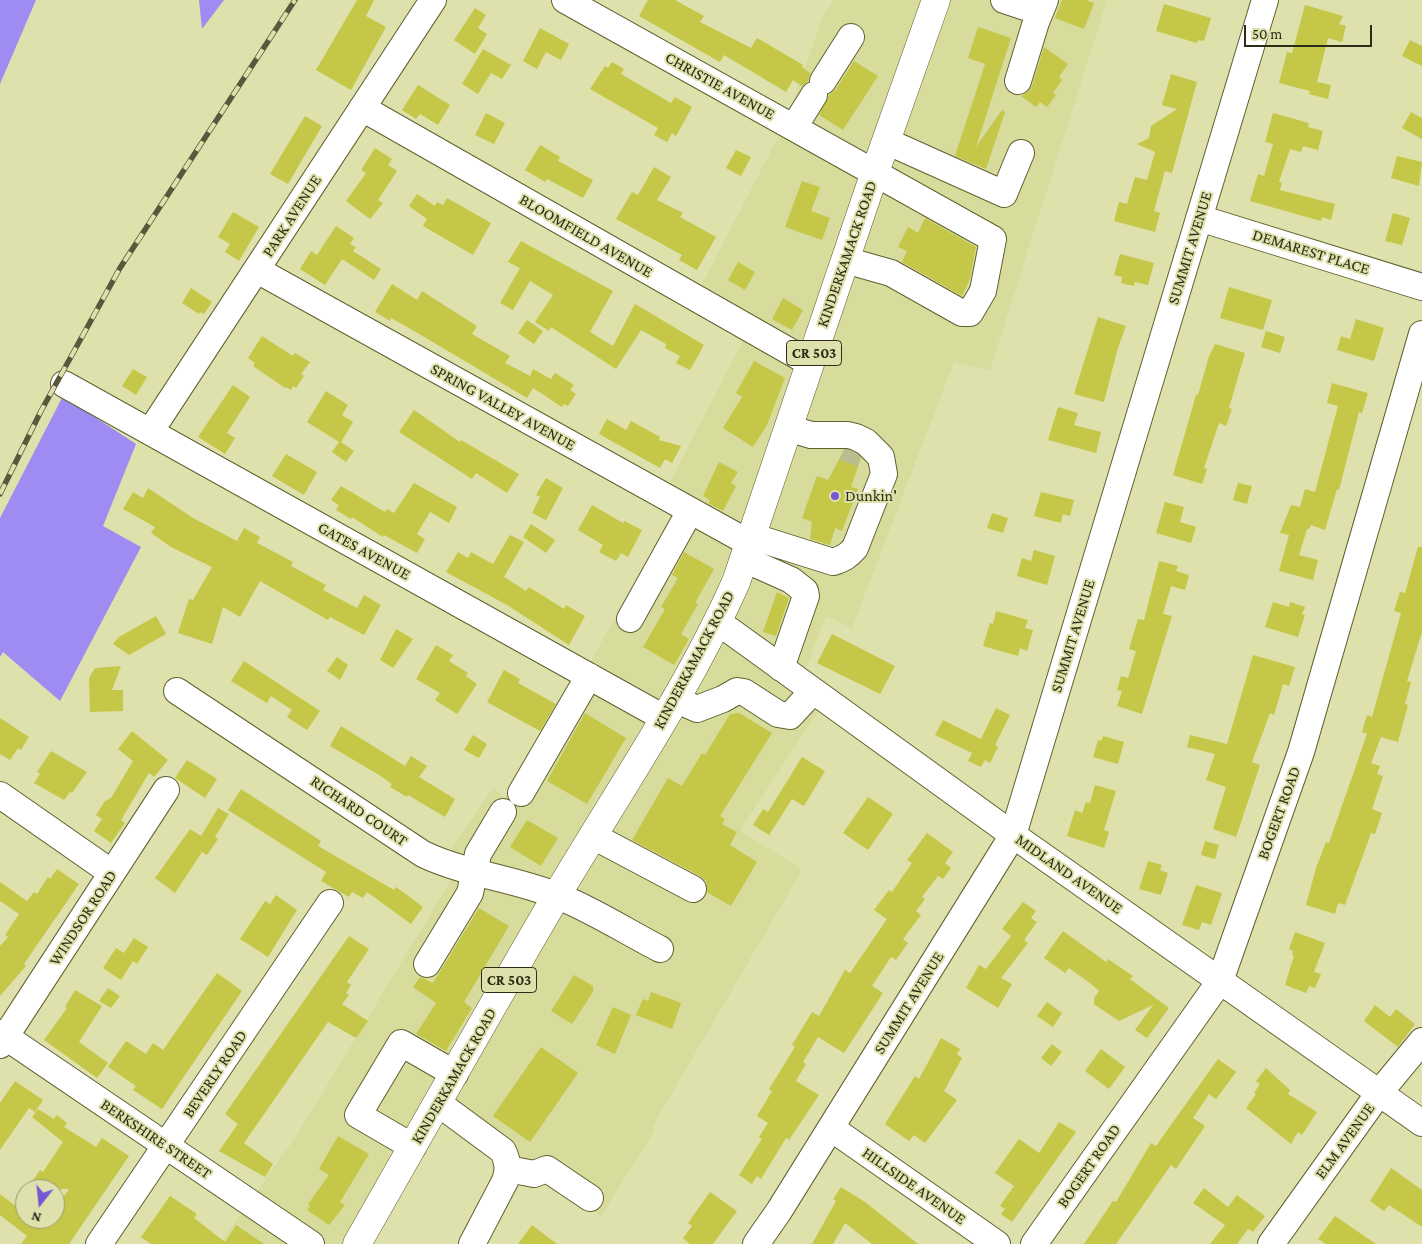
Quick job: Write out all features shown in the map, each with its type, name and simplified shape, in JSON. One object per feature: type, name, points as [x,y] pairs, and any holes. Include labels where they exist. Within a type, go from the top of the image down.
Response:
[{"type":"main road","name":"KINDERKAMACK ROAD","points":[[365,1237],[438,1103],[718,622],[748,546],[799,432],[810,363],[936,0]]},
{"type":"street","name":"PARK AVENUE","points":[[150,432],[433,0]]},
{"type":"street","name":"CHRISTIE AVENUE","points":[[565,0],[875,172],[993,240],[983,291],[970,313],[962,313],[891,273],[845,260]]},
{"type":"street","points":[[1004,0],[1043,6],[1018,81]]},
{"type":"street","name":"SUMMIT AVENUE","points":[[756,1244],[831,1128],[1013,835],[1265,0]]},
{"type":"street","points":[[794,127],[851,37]]},
{"type":"street","name":"BLOOMFIELD AVENUE","points":[[362,108],[810,363]]},
{"type":"street","points":[[886,141],[1004,194],[1021,153]]},
{"type":"street","name":"DEMAREST PLACE","points":[[1199,218],[1422,287]]},
{"type":"street","name":"SPRING VALLEY AVENUE","points":[[256,270],[690,510],[748,546]]},
{"type":"street","name":"BOGERT ROAD","points":[[1034,1244],[1220,981],[1301,752],[1414,399],[1422,334]]},
{"type":"street","name":"GATES AVENUE","points":[[64,384],[589,676],[669,708],[697,709],[723,699],[737,691],[744,692],[778,714],[790,716],[813,691]]},
{"type":"street","points":[[799,432],[853,450],[877,463],[884,474]]},
{"type":"street","points":[[748,546],[833,562],[847,556],[858,542],[884,474],[882,457],[866,442],[848,435],[799,432]]},
{"type":"street","points":[[630,619],[690,510]]},
{"type":"street","points":[[748,546],[805,591],[806,596],[781,668]]},
{"type":"street","name":"MIDLAND AVENUE","points":[[718,622],[1013,835],[1422,1124]]},
{"type":"street","points":[[521,793],[589,676]]},
{"type":"street","name":"RICHARD COURT","points":[[177,691],[423,854],[447,865],[476,871],[557,896],[660,950]]},
{"type":"street","name":"WINDSOR ROAD","points":[[2,1038],[166,790]]},
{"type":"street","points":[[0,796],[112,873]]},
{"type":"street","points":[[427,964],[470,893],[478,854],[503,812]]},
{"type":"street","points":[[593,836],[693,889]]},
{"type":"street","name":"BEVERLY ROAD","points":[[99,1244],[330,903]]},
{"type":"street","name":"BERKSHIRE STREET","points":[[2,1038],[311,1244]]},
{"type":"street","name":"ELM AVENUE","points":[[1271,1244],[1379,1093],[1422,1041]]},
{"type":"street","points":[[413,1147],[358,1116],[401,1042],[455,1074]]},
{"type":"street","points":[[438,1103],[505,1160],[534,1174],[547,1169],[590,1198]]},
{"type":"street","name":"HILLSIDE AVENUE","points":[[831,1128],[997,1244]]},
{"type":"street","points":[[472,1244],[505,1181],[505,1160]]},
{"type":"shaded area","points":[[0,0],[36,0],[0,84]]},
{"type":"shaded area","points":[[199,0],[224,0],[202,29]]},
{"type":"shaded area","points":[[834,0],[1107,0],[990,370],[954,362],[852,628],[826,616],[801,682],[826,700],[740,830],[802,870],[652,1127],[655,1130],[601,1216],[438,1103],[357,1244],[220,1244],[297,1135],[462,862],[451,850],[493,788],[505,797],[584,673],[679,505],[663,496],[749,329],[695,298],[786,122],[822,18]]},
{"type":"shaded area","points":[[63,396],[136,444],[103,526],[141,547],[60,701],[3,652],[0,657],[0,518]]},
{"type":"building","points":[[357,0],[374,0],[366,16],[386,27],[351,90],[316,70]]},
{"type":"building","points":[[648,0],[675,0],[704,16],[700,22],[751,48],[757,38],[803,65],[802,67],[810,73],[808,81],[802,86],[793,80],[786,92],[724,55],[720,62],[639,16]]},
{"type":"building","points":[[1062,0],[1086,0],[1094,3],[1084,29],[1055,18]]},
{"type":"building","points":[[1164,4],[1211,18],[1204,41],[1198,40],[1197,43],[1156,31]]},
{"type":"building","points":[[1305,5],[1343,16],[1339,24],[1346,26],[1342,42],[1328,38],[1317,82],[1331,85],[1328,99],[1309,94],[1310,91],[1279,83],[1287,52],[1292,53]]},
{"type":"building","points":[[475,8],[486,15],[478,28],[487,34],[475,54],[454,40]]},
{"type":"building","points":[[978,27],[1011,38],[976,147],[1002,110],[1005,112],[986,169],[955,156],[985,64],[968,58]]},
{"type":"building","points":[[540,28],[569,44],[561,60],[546,52],[537,69],[523,61]]},
{"type":"building","points":[[1410,40],[1422,46],[1422,66],[1402,56]]},
{"type":"building","points":[[1044,47],[1068,64],[1059,77],[1062,80],[1053,93],[1056,95],[1047,107],[1040,102],[1036,107],[1021,96],[1028,92],[1032,86]]},
{"type":"building","points":[[483,49],[511,65],[502,79],[491,73],[478,94],[462,84]]},
{"type":"building","points":[[854,61],[878,76],[843,130],[819,115],[829,95],[836,89]]},
{"type":"building","points":[[612,62],[624,69],[621,74],[671,103],[675,97],[692,107],[676,136],[672,133],[667,142],[654,135],[658,128],[590,89],[605,66],[608,68]]},
{"type":"building","points":[[1171,74],[1197,82],[1172,173],[1165,171],[1154,211],[1160,213],[1155,232],[1114,221],[1119,202],[1127,204],[1135,177],[1147,180],[1155,152],[1137,144],[1149,138],[1151,126],[1177,109],[1162,105]]},
{"type":"building","points":[[418,85],[450,105],[438,125],[420,114],[416,119],[402,110]]},
{"type":"building","points":[[1411,112],[1422,118],[1422,139],[1402,128]]},
{"type":"building","points":[[486,113],[505,123],[494,144],[475,135]]},
{"type":"building","points":[[1273,113],[1309,123],[1308,127],[1323,131],[1318,150],[1303,146],[1301,152],[1290,149],[1279,182],[1282,183],[1280,190],[1335,204],[1331,220],[1322,217],[1321,221],[1250,201],[1258,174],[1264,176],[1273,144],[1265,142]]},
{"type":"building","points":[[305,116],[322,126],[288,184],[270,174]]},
{"type":"building","points":[[540,145],[560,157],[558,161],[593,180],[583,198],[547,179],[545,182],[525,170]]},
{"type":"building","points":[[375,148],[392,159],[388,165],[397,171],[378,200],[383,203],[370,219],[346,201],[366,173],[361,170]]},
{"type":"building","points":[[736,150],[751,157],[741,176],[726,168]]},
{"type":"building","points":[[1397,156],[1422,162],[1419,186],[1391,178]]},
{"type":"building","points":[[654,167],[671,177],[657,200],[683,213],[680,217],[716,237],[697,270],[679,260],[682,255],[616,219],[632,192],[638,195]]},
{"type":"building","points":[[802,181],[820,187],[811,211],[830,218],[822,240],[785,227]]},
{"type":"building","points":[[417,194],[435,206],[437,202],[443,205],[447,198],[491,223],[473,255],[423,226],[427,219],[409,206]]},
{"type":"building","points":[[233,212],[259,227],[239,261],[225,252],[230,244],[218,237]]},
{"type":"building","points":[[1393,213],[1410,218],[1402,245],[1385,241]]},
{"type":"building","points":[[925,218],[976,247],[970,279],[962,296],[902,262],[907,251],[898,247],[908,227],[918,233]]},
{"type":"building","points":[[336,226],[354,238],[350,244],[356,247],[353,251],[381,269],[374,280],[342,259],[325,285],[300,269],[311,251],[317,255]]},
{"type":"building","points":[[521,241],[613,291],[590,332],[613,346],[635,304],[704,345],[690,370],[676,363],[680,356],[665,348],[666,344],[641,330],[616,369],[551,327],[549,331],[535,322],[553,295],[530,281],[513,310],[500,303],[520,268],[508,262]]},
{"type":"building","points":[[1120,254],[1154,263],[1148,285],[1135,282],[1134,286],[1121,283],[1122,277],[1114,275]]},
{"type":"building","points":[[738,262],[755,272],[745,290],[728,280]]},
{"type":"building","points":[[392,284],[417,300],[422,291],[477,326],[472,334],[510,356],[505,363],[530,376],[533,369],[551,379],[555,373],[574,385],[570,390],[576,394],[568,406],[564,404],[562,407],[533,388],[527,398],[391,318],[390,321],[375,312]]},
{"type":"building","points":[[1229,287],[1272,300],[1263,330],[1220,318]]},
{"type":"building","points":[[191,288],[212,302],[204,314],[200,312],[199,314],[182,303]]},
{"type":"building","points":[[783,298],[803,310],[792,330],[772,319]]},
{"type":"building","points":[[1098,317],[1126,326],[1117,351],[1104,402],[1074,394]]},
{"type":"building","points":[[1356,319],[1384,328],[1374,361],[1337,350],[1341,336],[1350,339]]},
{"type":"building","points":[[527,320],[543,331],[534,344],[518,333]]},
{"type":"building","points":[[1266,331],[1285,337],[1280,353],[1261,347]]},
{"type":"building","points":[[262,336],[293,356],[295,353],[310,362],[301,374],[304,376],[296,388],[293,386],[291,390],[285,388],[253,366],[255,363],[248,358]]},
{"type":"building","points":[[1215,344],[1245,353],[1229,408],[1232,409],[1226,426],[1219,423],[1204,468],[1207,469],[1202,484],[1173,475],[1196,395],[1198,395],[1209,356]]},
{"type":"building","points":[[754,361],[785,378],[767,425],[753,447],[723,428],[742,397],[736,393]]},
{"type":"building","points":[[133,369],[147,377],[136,395],[122,386]]},
{"type":"building","points":[[1332,383],[1368,393],[1362,413],[1359,412],[1339,490],[1337,489],[1325,530],[1311,525],[1307,529],[1299,555],[1318,560],[1313,580],[1279,571],[1289,535],[1280,533],[1291,505],[1300,507],[1305,489],[1315,492],[1338,406],[1327,403]]},
{"type":"building","points":[[233,385],[250,397],[227,433],[235,438],[225,454],[198,437]]},
{"type":"building","points":[[326,391],[348,405],[342,415],[353,422],[341,442],[354,451],[346,462],[332,452],[339,442],[307,422]]},
{"type":"building","points":[[1058,407],[1078,413],[1074,425],[1101,432],[1096,453],[1048,440]]},
{"type":"building","points":[[414,410],[460,442],[461,440],[519,474],[507,493],[476,473],[472,479],[399,432]]},
{"type":"building","points":[[607,419],[626,430],[631,421],[660,437],[659,440],[681,446],[672,463],[665,459],[660,468],[599,434]]},
{"type":"building","points":[[844,450],[851,451],[861,458],[851,487],[858,489],[842,531],[835,528],[830,545],[810,539],[812,522],[802,518],[817,476],[828,480]]},
{"type":"building","points":[[286,454],[317,472],[304,495],[272,476]]},
{"type":"building","points":[[719,462],[738,472],[731,483],[736,486],[723,511],[708,503],[710,500],[703,496]]},
{"type":"building","points":[[546,478],[563,488],[546,520],[532,513],[540,497],[536,495]]},
{"type":"building","points":[[414,483],[457,507],[449,523],[430,512],[417,534],[425,539],[417,553],[384,535],[383,537],[352,517],[351,519],[336,510],[339,505],[331,500],[341,486],[385,512],[387,509],[394,513]]},
{"type":"building","points":[[1238,483],[1252,486],[1247,504],[1233,500]]},
{"type":"building","points":[[148,488],[193,518],[237,541],[244,528],[260,537],[257,543],[293,562],[291,566],[326,585],[323,590],[357,608],[364,595],[381,605],[364,635],[330,617],[328,620],[260,581],[240,617],[223,607],[212,644],[178,633],[189,599],[193,600],[212,567],[171,547],[151,533],[155,527],[123,509],[133,492],[143,498]]},
{"type":"building","points":[[1041,492],[1074,500],[1070,516],[1063,514],[1061,523],[1034,516]]},
{"type":"building","points":[[1165,502],[1184,507],[1180,522],[1196,527],[1191,543],[1156,533]]},
{"type":"building","points":[[592,505],[623,523],[624,521],[642,530],[628,557],[621,553],[616,561],[599,552],[603,545],[578,530]]},
{"type":"building","points":[[992,513],[1008,518],[1003,533],[987,528]]},
{"type":"building","points":[[531,524],[555,540],[546,553],[523,537]]},
{"type":"building","points":[[510,535],[524,542],[504,577],[526,591],[529,587],[564,609],[566,605],[585,616],[569,645],[507,605],[446,572],[458,552],[468,558],[471,552],[493,564]]},
{"type":"building","points":[[1418,547],[1422,547],[1422,632],[1407,681],[1411,682],[1405,704],[1408,705],[1398,742],[1381,737],[1371,763],[1380,766],[1377,774],[1383,776],[1372,809],[1382,813],[1375,834],[1371,833],[1345,905],[1338,903],[1335,914],[1306,905],[1316,868],[1326,842],[1329,843],[1367,734],[1362,732],[1367,715],[1372,717],[1401,613],[1394,611],[1400,592],[1405,593]]},
{"type":"building","points":[[1034,550],[1055,556],[1047,585],[1017,576],[1022,558],[1031,561]]},
{"type":"building","points":[[684,552],[714,569],[695,603],[698,604],[681,634],[689,639],[674,665],[643,647],[665,609],[661,607],[678,578],[672,575]]},
{"type":"building","points":[[1159,561],[1178,566],[1176,571],[1189,575],[1185,590],[1171,586],[1163,614],[1172,616],[1142,714],[1117,706],[1122,691],[1117,690],[1121,676],[1128,678],[1136,651],[1129,649],[1138,619],[1144,620]]},
{"type":"building","points":[[777,592],[789,598],[776,636],[763,632]]},
{"type":"building","points":[[1273,602],[1289,607],[1290,602],[1305,607],[1302,614],[1305,615],[1298,637],[1265,627]]},
{"type":"building","points":[[996,611],[1028,620],[1025,628],[1033,630],[1027,651],[1020,648],[1018,656],[983,646],[990,623],[993,624]]},
{"type":"building","points":[[156,616],[166,634],[129,655],[113,644],[119,637]]},
{"type":"building","points":[[396,629],[413,639],[393,668],[380,660]]},
{"type":"building","points":[[832,634],[895,666],[880,694],[817,663]]},
{"type":"building","points":[[436,645],[453,655],[449,661],[468,673],[466,676],[477,684],[457,714],[435,700],[440,693],[416,679]]},
{"type":"building","points":[[1253,655],[1295,667],[1289,686],[1283,684],[1274,715],[1270,713],[1252,762],[1260,765],[1236,837],[1213,829],[1226,787],[1206,780],[1215,754],[1187,747],[1190,735],[1227,744]]},
{"type":"building","points":[[337,657],[348,665],[340,680],[327,671]]},
{"type":"building","points":[[244,661],[320,711],[307,730],[287,717],[292,710],[271,696],[267,703],[231,681]]},
{"type":"building","points":[[121,666],[112,690],[123,690],[123,711],[90,712],[89,678],[95,668]]},
{"type":"building","points":[[504,670],[520,679],[518,683],[556,704],[540,731],[487,702]]},
{"type":"building","points":[[996,708],[1010,715],[995,745],[998,747],[990,763],[985,760],[981,767],[968,761],[972,753],[935,735],[943,720],[981,739]]},
{"type":"building","points":[[585,713],[626,738],[587,804],[547,781]]},
{"type":"building","points":[[739,713],[772,733],[720,816],[725,819],[722,824],[737,832],[730,845],[757,862],[731,906],[707,892],[706,881],[700,876],[632,840],[668,778],[682,786],[702,753],[705,755],[730,714]]},
{"type":"building","points":[[0,718],[29,737],[21,750],[18,748],[10,760],[0,754]]},
{"type":"building","points":[[341,726],[405,766],[411,756],[427,766],[419,777],[455,799],[445,817],[408,795],[407,797],[390,787],[392,784],[379,775],[330,746]]},
{"type":"building","points":[[132,731],[168,760],[154,777],[149,773],[121,820],[125,823],[111,843],[94,831],[102,819],[96,815],[105,801],[111,798],[133,761],[118,749]]},
{"type":"building","points":[[473,735],[487,744],[479,758],[464,750]]},
{"type":"building","points":[[1103,736],[1124,742],[1118,764],[1093,757],[1098,740],[1101,741]]},
{"type":"building","points":[[51,751],[87,772],[72,793],[70,792],[64,800],[34,783],[40,774],[37,772]]},
{"type":"building","points":[[802,757],[825,771],[804,806],[792,799],[769,835],[753,825],[763,809],[768,812]]},
{"type":"building","points":[[187,760],[217,779],[205,798],[175,778]]},
{"type":"building","points":[[1095,785],[1116,791],[1104,830],[1109,832],[1104,848],[1067,836],[1075,810],[1082,813],[1086,802],[1090,803]]},
{"type":"building","points":[[241,789],[321,841],[318,846],[394,890],[396,887],[423,907],[411,924],[367,892],[363,898],[352,892],[349,897],[321,881],[326,872],[228,810]]},
{"type":"building","points":[[868,797],[893,814],[868,850],[843,833]]},
{"type":"building","points":[[218,808],[229,814],[215,837],[218,839],[207,855],[202,852],[175,893],[155,878],[190,829],[201,836]]},
{"type":"building","points":[[527,820],[558,838],[541,866],[510,847]]},
{"type":"building","points":[[927,833],[953,852],[945,863],[951,868],[943,879],[938,876],[922,897],[925,899],[916,911],[921,915],[903,939],[908,943],[896,960],[891,957],[872,986],[883,993],[844,1053],[818,1037],[803,1062],[806,1064],[796,1081],[819,1095],[789,1140],[786,1138],[761,1179],[757,1176],[752,1184],[739,1175],[762,1139],[759,1137],[768,1123],[757,1116],[772,1091],[769,1089],[795,1047],[792,1045],[812,1012],[819,1016],[845,970],[850,973],[887,919],[874,910],[889,890],[892,892],[912,863],[907,860]]},
{"type":"building","points":[[1205,841],[1219,845],[1215,859],[1201,855]]},
{"type":"building","points":[[1148,861],[1162,865],[1160,870],[1168,873],[1161,895],[1139,889]]},
{"type":"building","points":[[57,869],[79,884],[24,964],[26,966],[0,996],[0,946],[8,937],[5,935],[19,914],[0,901],[0,882],[27,901],[34,892],[37,894],[48,877],[50,879]]},
{"type":"building","points":[[1196,885],[1222,893],[1211,925],[1202,922],[1199,930],[1182,925]]},
{"type":"building","points":[[276,895],[297,910],[268,957],[240,939],[265,901],[270,904]]},
{"type":"building","points":[[1023,902],[1036,911],[1031,918],[1037,922],[1024,940],[1028,943],[1001,978],[1012,984],[998,1008],[966,988],[979,965],[986,969],[1011,936],[1002,929]]},
{"type":"building","points":[[479,908],[509,926],[464,1002],[472,1008],[446,1051],[416,1034],[436,1003],[413,987],[420,977],[433,983]]},
{"type":"building","points":[[1063,931],[1106,962],[1108,959],[1133,976],[1130,979],[1169,1008],[1147,1038],[1135,1030],[1153,1005],[1119,1021],[1094,1004],[1094,998],[1099,991],[1091,984],[1069,968],[1065,973],[1044,958]]},
{"type":"building","points":[[1295,932],[1325,943],[1314,972],[1321,974],[1315,988],[1309,986],[1306,993],[1285,985],[1294,956],[1292,955],[1293,951],[1289,949]]},
{"type":"building","points":[[349,936],[369,949],[347,982],[351,985],[346,993],[349,995],[342,1004],[368,1021],[356,1038],[328,1022],[244,1143],[273,1164],[265,1177],[219,1151],[238,1124],[225,1114]]},
{"type":"building","points":[[134,938],[148,947],[137,964],[133,961],[121,980],[103,968],[116,948],[124,953]]},
{"type":"building","points":[[217,973],[242,991],[162,1109],[133,1090],[136,1086],[108,1067],[126,1041],[146,1054],[153,1043],[163,1050]]},
{"type":"building","points":[[574,975],[593,986],[593,992],[572,1024],[551,1011]]},
{"type":"building","points":[[108,988],[120,996],[111,1008],[99,1001]]},
{"type":"building","points":[[75,990],[102,1006],[79,1042],[108,1063],[97,1078],[44,1040],[67,1008],[65,1007]]},
{"type":"building","points":[[651,992],[681,1003],[672,1029],[636,1015],[643,999],[648,1001]]},
{"type":"building","points":[[1047,1002],[1062,1013],[1053,1027],[1037,1016]]},
{"type":"building","points":[[1375,1005],[1390,1017],[1396,1009],[1415,1024],[1398,1047],[1364,1021]]},
{"type":"building","points":[[613,1007],[631,1015],[615,1054],[596,1045]]},
{"type":"building","points":[[941,1038],[960,1049],[957,1054],[962,1058],[944,1091],[957,1100],[925,1143],[914,1135],[909,1141],[885,1124],[915,1076],[919,1079]]},
{"type":"building","points":[[1052,1044],[1062,1052],[1051,1066],[1041,1058]]},
{"type":"building","points":[[541,1047],[578,1073],[530,1142],[493,1116]]},
{"type":"building","points":[[1101,1049],[1125,1067],[1109,1089],[1085,1071]]},
{"type":"building","points":[[1218,1059],[1236,1072],[1216,1099],[1209,1094],[1193,1118],[1205,1126],[1176,1169],[1171,1165],[1116,1244],[1084,1244],[1113,1201],[1116,1202],[1151,1143],[1156,1146]]},
{"type":"building","points":[[1266,1068],[1290,1090],[1288,1094],[1317,1112],[1302,1135],[1298,1132],[1291,1144],[1246,1108],[1256,1094],[1254,1093],[1260,1084],[1256,1081]]},
{"type":"building","points":[[15,1081],[43,1100],[35,1112],[29,1108],[0,1150],[0,1103]]},
{"type":"building","points":[[38,1109],[54,1119],[57,1115],[67,1123],[64,1127],[96,1147],[102,1138],[129,1156],[69,1244],[21,1244],[27,1236],[18,1229],[65,1229],[65,1195],[69,1189],[65,1189],[65,1179],[34,1179],[40,1170],[43,1172],[63,1142],[32,1117]]},
{"type":"building","points":[[1059,1122],[1076,1132],[1012,1222],[1001,1214],[1005,1209],[1000,1206],[1014,1186],[995,1173],[1019,1139],[1039,1153]]},
{"type":"building","points":[[338,1136],[369,1154],[340,1202],[345,1205],[329,1225],[307,1210],[310,1206],[308,1204],[329,1175],[319,1169]]},
{"type":"building","points":[[1391,1168],[1422,1190],[1422,1227],[1389,1205],[1384,1211],[1370,1201]]},
{"type":"building","points":[[841,1187],[865,1202],[918,1244],[872,1244],[845,1223],[833,1244],[812,1244],[836,1201],[833,1199]]},
{"type":"building","points":[[1204,1188],[1228,1207],[1237,1195],[1265,1216],[1253,1232],[1248,1229],[1237,1244],[1210,1244],[1225,1225],[1193,1203]]},
{"type":"building","points":[[710,1192],[737,1211],[713,1244],[690,1244],[683,1238],[692,1226],[688,1223]]},
{"type":"building","points":[[0,1194],[15,1205],[15,1227],[0,1215]]},
{"type":"building","points":[[170,1196],[197,1214],[194,1218],[225,1242],[236,1225],[264,1244],[151,1244],[141,1237]]},
{"type":"building","points":[[1335,1216],[1376,1244],[1326,1244],[1318,1239]]},
{"type":"building","points":[[532,1225],[557,1244],[518,1244]]},
{"type":"tunnel","points":[[844,448],[862,454]]},
{"type":"railway","points":[[0,494],[41,411],[120,268],[295,0]]},
{"type":"place","name":"Dunkin'","points":[[835,496]]}]
